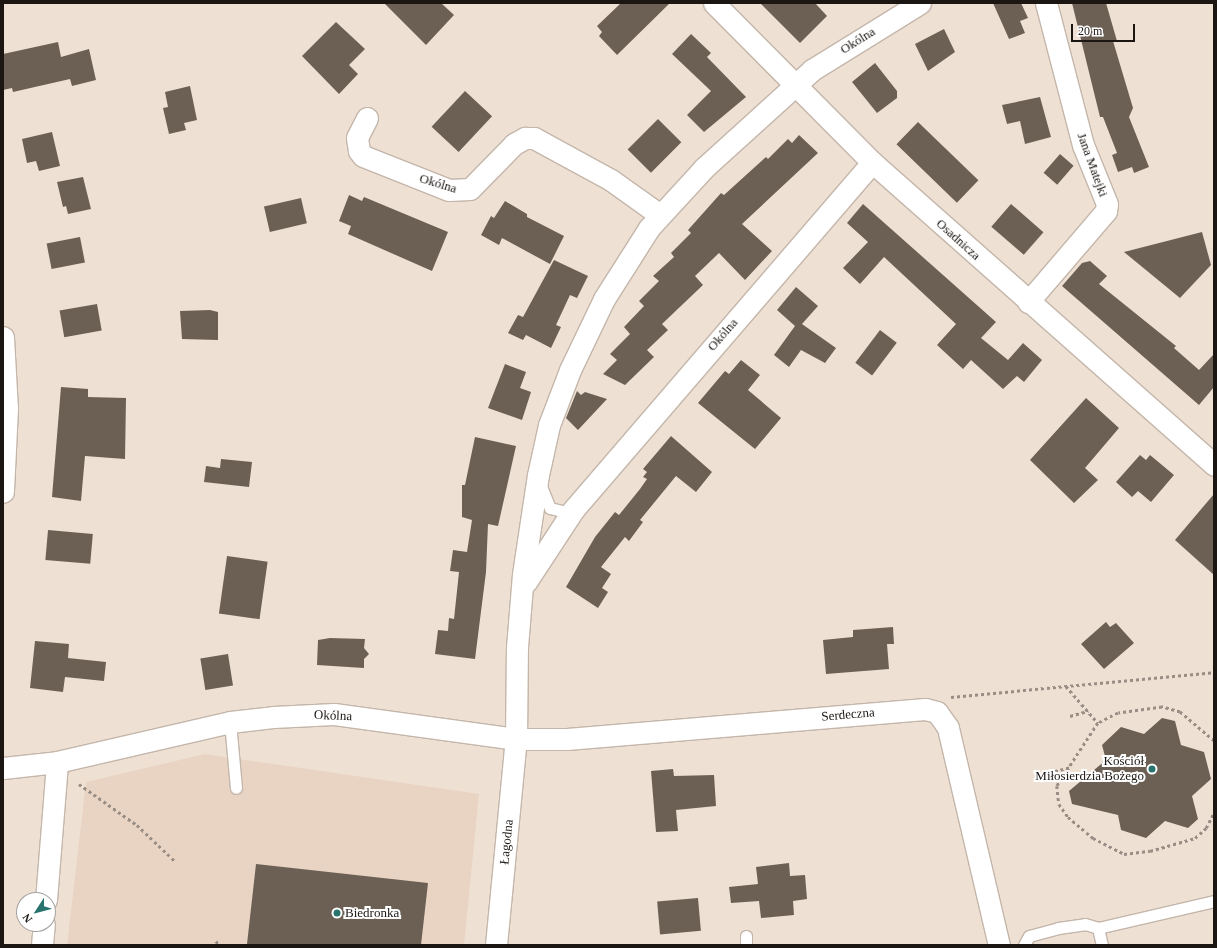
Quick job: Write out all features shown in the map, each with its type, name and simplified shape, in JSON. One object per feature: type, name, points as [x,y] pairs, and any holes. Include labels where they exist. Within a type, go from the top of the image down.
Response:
[{"type":"main road","points":[[3,338],[7,409],[3,492]]},
{"type":"street","name":"Osadnicza","points":[[714,3],[797,83],[872,162],[1028,302],[1214,465]]},
{"type":"street","name":"Okólna","points":[[3,768],[57,762],[230,722],[334,714],[516,739],[517,647],[522,589],[538,475],[549,425],[593,322],[628,260],[660,215],[704,168],[812,70],[920,3]]},
{"type":"street","name":"Jana Matejki","points":[[1028,302],[1106,211],[1107,204],[1083,145],[1046,3]]},
{"type":"street","name":"Okólna","points":[[367,118],[357,138],[358,151],[363,156],[449,190],[470,189],[514,144],[525,138],[534,138],[611,180],[660,215]]},
{"type":"street","name":"Okólna","points":[[522,589],[574,509],[872,162]]},
{"type":"street","name":"Serdeczna","points":[[516,739],[575,738],[904,710],[937,712],[944,719],[953,744],[999,945]]},
{"type":"street","name":"Łagodna","points":[[496,945],[516,739]]},
{"type":"street","points":[[47,892],[57,762]]},
{"type":"street","points":[[42,945],[43,932]]},
{"type":"lane","points":[[538,475],[550,508],[566,512],[574,509]]},
{"type":"lane","points":[[230,722],[236,788]]},
{"type":"lane","points":[[1024,945],[1029,936],[1072,925],[1085,924],[1098,928],[1214,901]]},
{"type":"lane","points":[[1098,928],[1102,945]]},
{"type":"path","points":[[950,697],[1214,672]]},
{"type":"path","points":[[1066,685],[1098,723]]},
{"type":"path","points":[[1214,741],[1180,712],[1162,707],[1118,713],[1098,723],[1071,767],[1057,786],[1061,808],[1092,838],[1114,850],[1137,854],[1195,838],[1206,828],[1214,812]]},
{"type":"path","points":[[1070,716],[1088,711]]},
{"type":"path","points":[[1043,774],[1071,767]]},
{"type":"path","points":[[79,784],[137,825],[175,861]]},
{"type":"path","points":[[216,941],[220,945]]},
{"type":"shaded area","points":[[205,754],[479,794],[464,945],[67,945],[86,782]]},
{"type":"building","points":[[384,3],[441,3],[454,15],[426,45]]},
{"type":"building","points":[[621,3],[670,3],[617,55],[599,36],[602,32],[597,26]]},
{"type":"building","points":[[760,3],[815,3],[827,16],[800,43]]},
{"type":"building","points":[[993,3],[1021,3],[1028,18],[1020,21],[1025,33],[1009,39]]},
{"type":"building","points":[[1072,3],[1106,3],[1117,41],[1113,41],[1133,108],[1129,117],[1149,167],[1134,173],[1132,167],[1118,172],[1112,155],[1117,153],[1103,117],[1100,117]]},
{"type":"building","points":[[336,22],[365,49],[349,65],[358,74],[339,94],[302,56]]},
{"type":"building","points":[[944,29],[955,52],[928,71],[915,44]]},
{"type":"building","points":[[691,34],[711,53],[707,57],[746,97],[704,132],[687,115],[711,91],[672,54]]},
{"type":"building","points":[[58,42],[61,57],[89,49],[96,80],[72,86],[70,79],[13,92],[12,88],[3,90],[3,54]]},
{"type":"building","points":[[875,63],[897,91],[897,98],[877,113],[852,82]]},
{"type":"building","points":[[190,86],[197,120],[184,123],[186,130],[169,134],[163,108],[168,107],[165,92]]},
{"type":"building","points":[[465,91],[492,116],[459,152],[432,127]]},
{"type":"building","points":[[1040,97],[1051,137],[1025,144],[1020,121],[1007,124],[1002,105]]},
{"type":"building","points":[[658,119],[681,142],[651,173],[628,149]]},
{"type":"building","points":[[918,122],[978,180],[957,203],[896,144]]},
{"type":"building","points":[[52,132],[60,166],[39,171],[36,161],[27,163],[22,139]]},
{"type":"building","points":[[799,135],[818,153],[742,224],[772,251],[745,280],[719,253],[695,276],[703,285],[662,324],[668,330],[647,350],[654,357],[625,385],[603,374],[617,360],[610,354],[630,334],[624,327],[644,306],[639,301],[659,281],[653,276],[674,257],[671,253],[691,233],[688,230],[721,193],[724,195],[766,157],[768,159],[788,139],[792,143]]},
{"type":"building","points":[[1060,154],[1074,166],[1057,185],[1044,173]]},
{"type":"building","points":[[83,177],[91,209],[68,214],[66,206],[63,207],[57,182]]},
{"type":"building","points":[[349,195],[362,201],[364,197],[448,232],[432,271],[348,234],[351,226],[339,221]]},
{"type":"building","points":[[301,198],[307,223],[270,232],[264,207]]},
{"type":"building","points":[[505,201],[527,214],[527,217],[564,236],[550,264],[502,238],[499,245],[481,235],[491,216],[494,218]]},
{"type":"building","points":[[863,204],[996,322],[981,338],[1008,360],[1023,343],[1042,360],[1024,382],[1017,376],[1003,389],[971,360],[963,369],[937,345],[956,324],[884,257],[860,284],[843,268],[868,242],[847,223]]},
{"type":"building","points":[[1011,204],[1043,232],[1024,255],[991,227]]},
{"type":"building","points":[[1202,232],[1211,265],[1180,298],[1124,252]]},
{"type":"building","points":[[80,237],[85,263],[52,269],[47,243]]},
{"type":"building","points":[[554,260],[588,276],[577,298],[570,295],[556,325],[561,327],[551,348],[526,335],[523,340],[508,333],[518,315],[523,317]]},
{"type":"building","points":[[1090,261],[1107,276],[1099,284],[1176,346],[1174,348],[1199,370],[1214,354],[1214,387],[1199,405],[1062,286],[1082,263]]},
{"type":"building","points":[[796,287],[818,306],[802,324],[836,348],[825,363],[801,350],[789,367],[774,355],[795,326],[777,310]]},
{"type":"building","points":[[97,304],[102,331],[64,337],[60,311]]},
{"type":"building","points":[[210,310],[218,312],[218,340],[182,339],[180,311]]},
{"type":"building","points":[[880,330],[897,343],[872,375],[855,363]]},
{"type":"building","points":[[741,360],[760,375],[748,390],[781,418],[755,449],[698,403],[725,371],[729,374]]},
{"type":"building","points":[[505,364],[526,372],[520,388],[531,392],[522,420],[488,408]]},
{"type":"building","points":[[61,387],[88,389],[88,397],[126,398],[125,459],[85,456],[81,501],[52,497]]},
{"type":"building","points":[[577,391],[581,395],[585,392],[607,399],[578,430],[566,418]]},
{"type":"building","points":[[1086,398],[1119,428],[1085,468],[1098,480],[1074,503],[1030,460]]},
{"type":"building","points":[[671,436],[712,472],[696,492],[676,476],[640,520],[643,522],[629,541],[625,537],[601,567],[611,574],[602,588],[608,592],[598,608],[566,587],[595,537],[615,512],[619,515],[647,479],[643,477],[647,472],[643,469]]},
{"type":"building","points":[[475,437],[516,446],[498,526],[488,524],[486,572],[475,659],[435,654],[438,630],[448,631],[449,618],[454,619],[459,572],[450,571],[453,550],[467,552],[472,520],[462,517],[462,485],[465,485]]},
{"type":"building","points":[[1140,455],[1146,460],[1150,455],[1174,475],[1151,502],[1138,491],[1132,497],[1116,482]]},
{"type":"building","points":[[221,459],[252,462],[249,487],[204,482],[206,466],[220,468]]},
{"type":"building","points":[[1214,494],[1214,575],[1175,540]]},
{"type":"building","points":[[48,530],[93,534],[90,564],[45,560]]},
{"type":"building","points":[[227,556],[268,562],[260,619],[219,613]]},
{"type":"building","points":[[1106,622],[1110,627],[1116,623],[1134,643],[1104,669],[1081,644]]},
{"type":"building","points":[[893,627],[894,644],[887,644],[889,669],[826,674],[823,640],[853,637],[853,630]]},
{"type":"building","points":[[330,638],[365,639],[364,648],[369,654],[364,659],[364,668],[317,665],[318,640]]},
{"type":"building","points":[[35,641],[69,644],[68,658],[106,662],[104,681],[65,677],[63,692],[30,688]]},
{"type":"building","points":[[228,654],[233,686],[205,690],[200,658]]},
{"type":"building","name":"Kościół Miłosierdzia Bożego","points":[[1162,718],[1175,721],[1181,745],[1204,752],[1211,779],[1192,796],[1198,819],[1188,828],[1165,821],[1146,838],[1121,830],[1118,815],[1072,804],[1069,791],[1106,760],[1102,745],[1121,727],[1144,734]]},
{"type":"building","points":[[673,769],[674,776],[714,775],[716,806],[676,810],[678,831],[656,832],[651,771]]},
{"type":"building","points":[[789,863],[790,876],[805,875],[807,899],[793,901],[794,915],[761,918],[759,901],[731,903],[729,887],[758,884],[756,867]]},
{"type":"building","name":"Biedronka","points":[[256,864],[428,883],[421,945],[247,944]]},
{"type":"building","points":[[698,898],[701,931],[660,934],[657,902]]},
{"type":"place","name":"Kościół Miłosierdzia Bożego","points":[[1152,769]]},
{"type":"place","name":"Biedronka","points":[[337,913]]}]
